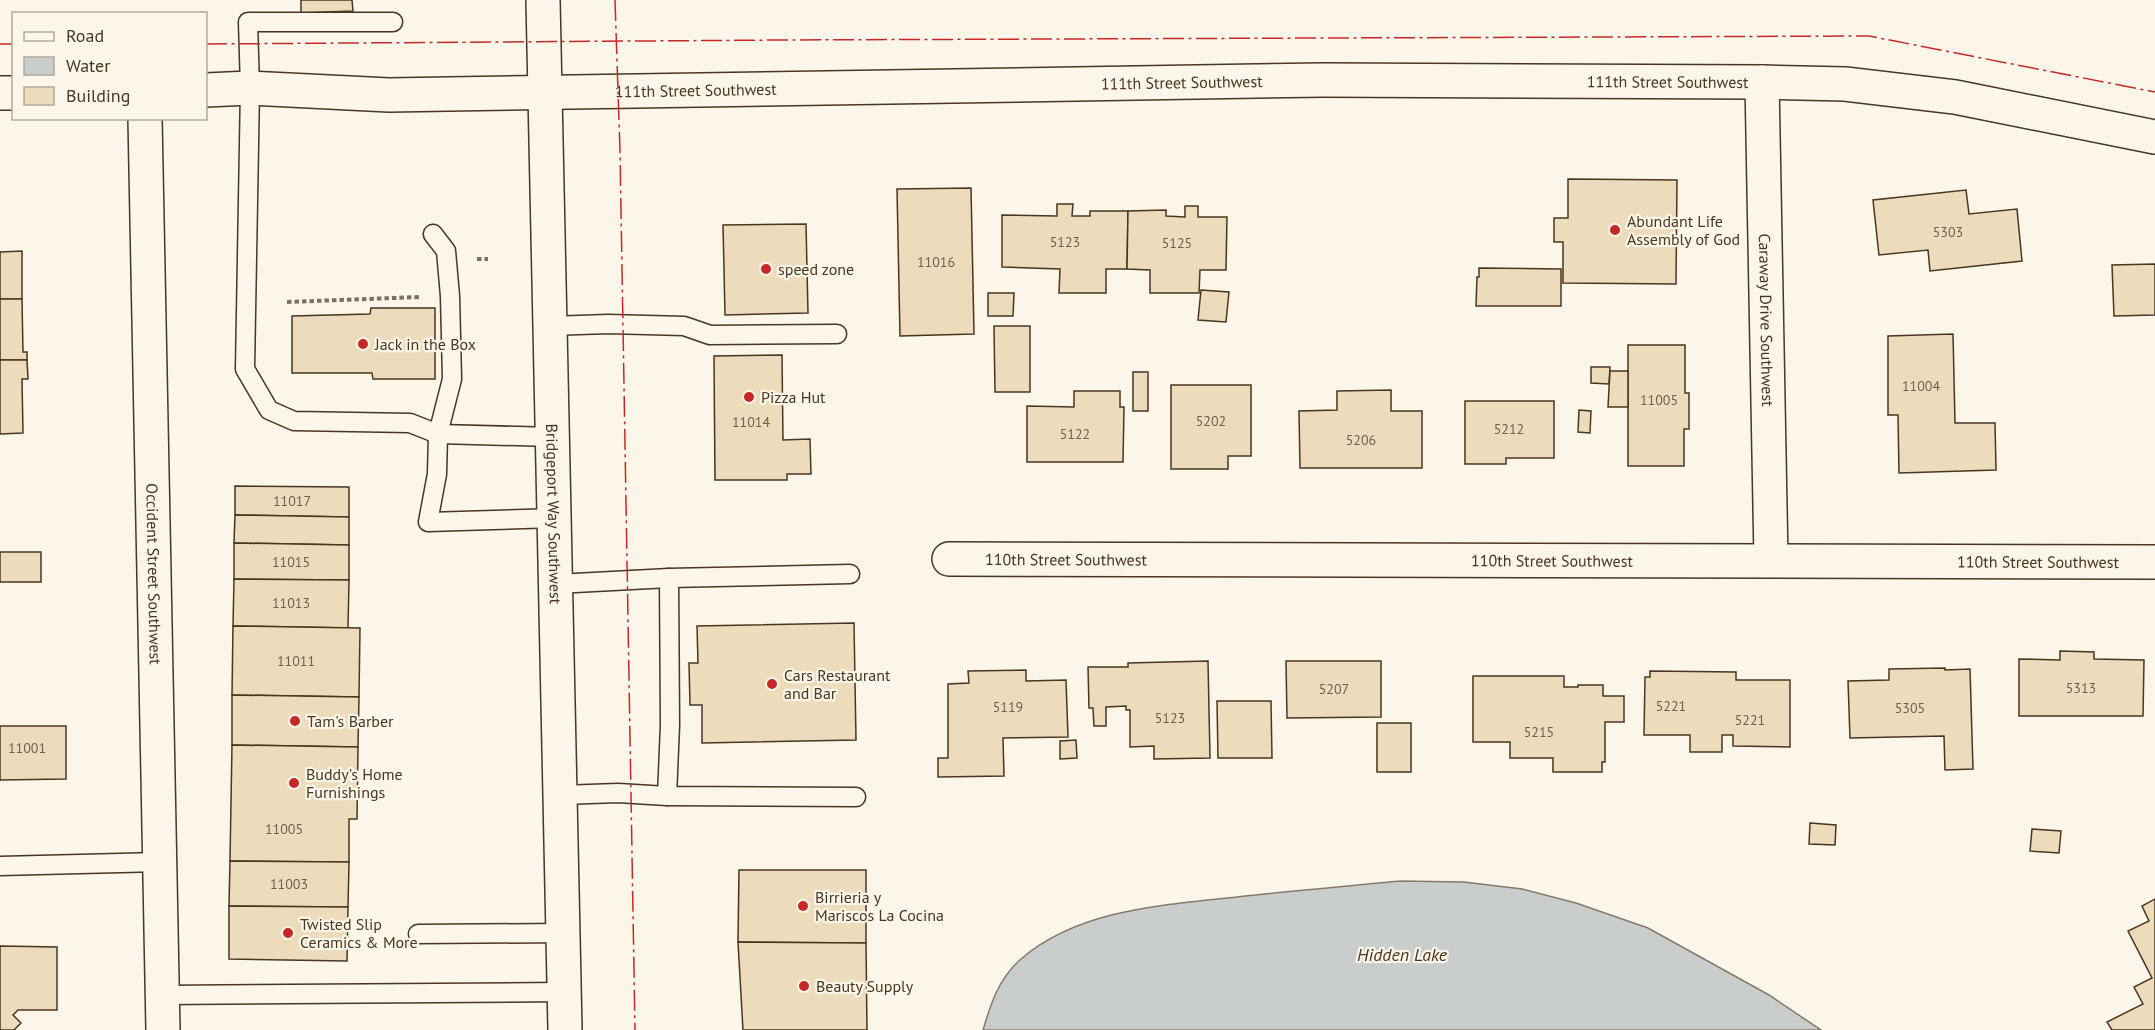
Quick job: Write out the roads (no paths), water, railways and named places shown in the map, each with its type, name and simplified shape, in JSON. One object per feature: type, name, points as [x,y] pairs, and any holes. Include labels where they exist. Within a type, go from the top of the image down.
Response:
[{"type":"street","name":"Bridgeport Way Southwest","points":[[543,0],[565,1030]]},
{"type":"street","name":"111th Street Southwest","points":[[207,90],[250,88],[389,95],[1323,80],[1845,84],[1955,97],[2155,137]]},
{"type":"street","name":"Caraway Drive Southwest","points":[[1762,82],[1771,560]]},
{"type":"street","name":"Occident Street Southwest","points":[[145,120],[163,1030]]},
{"type":"street","name":"110th Street Southwest","points":[[949,559],[2155,562]]},
{"type":"lane","points":[[393,22],[248,22],[250,88],[245,369],[269,410],[294,421],[410,423],[438,434],[553,437]]},
{"type":"lane","points":[[433,234],[446,251],[450,296],[452,379],[438,434],[437,474],[428,522],[555,518]]},
{"type":"lane","points":[[550,326],[608,324],[684,326],[710,335],[837,334]]},
{"type":"lane","points":[[556,584],[669,578],[850,574]]},
{"type":"lane","points":[[667,796],[670,725],[669,578]]},
{"type":"lane","points":[[561,795],[618,793],[667,796],[856,797]]},
{"type":"lane","points":[[0,866],[160,862]]},
{"type":"lane","points":[[418,934],[564,933]]},
{"type":"lane","points":[[163,995],[564,992]]},
{"type":"water","name":"Hidden Lake","points":[[1400,881],[1464,882],[1522,889],[1576,903],[1648,928],[1769,995],[1821,1030],[983,1030],[997,991],[1013,966],[1044,942],[1069,929],[1123,912],[1152,907]]},
{"type":"place","name":"Abundant Life Assembly of God","points":[[1615,230]]},
{"type":"place","name":"speed zone","points":[[766,269]]},
{"type":"place","name":"Jack in the Box","points":[[363,344]]},
{"type":"place","name":"Pizza Hut","points":[[749,397]]},
{"type":"place","name":"Cars Restaurant and Bar","points":[[772,684]]},
{"type":"place","name":"Tam's Barber","points":[[295,721]]},
{"type":"place","name":"Buddy's Home Furnishings","points":[[294,783]]},
{"type":"place","name":"Birrieria y Mariscos La Cocina","points":[[803,906]]},
{"type":"place","name":"Twisted Slip Ceramics & More","points":[[288,933]]},
{"type":"place","name":"Beauty Supply","points":[[804,986]]}]
